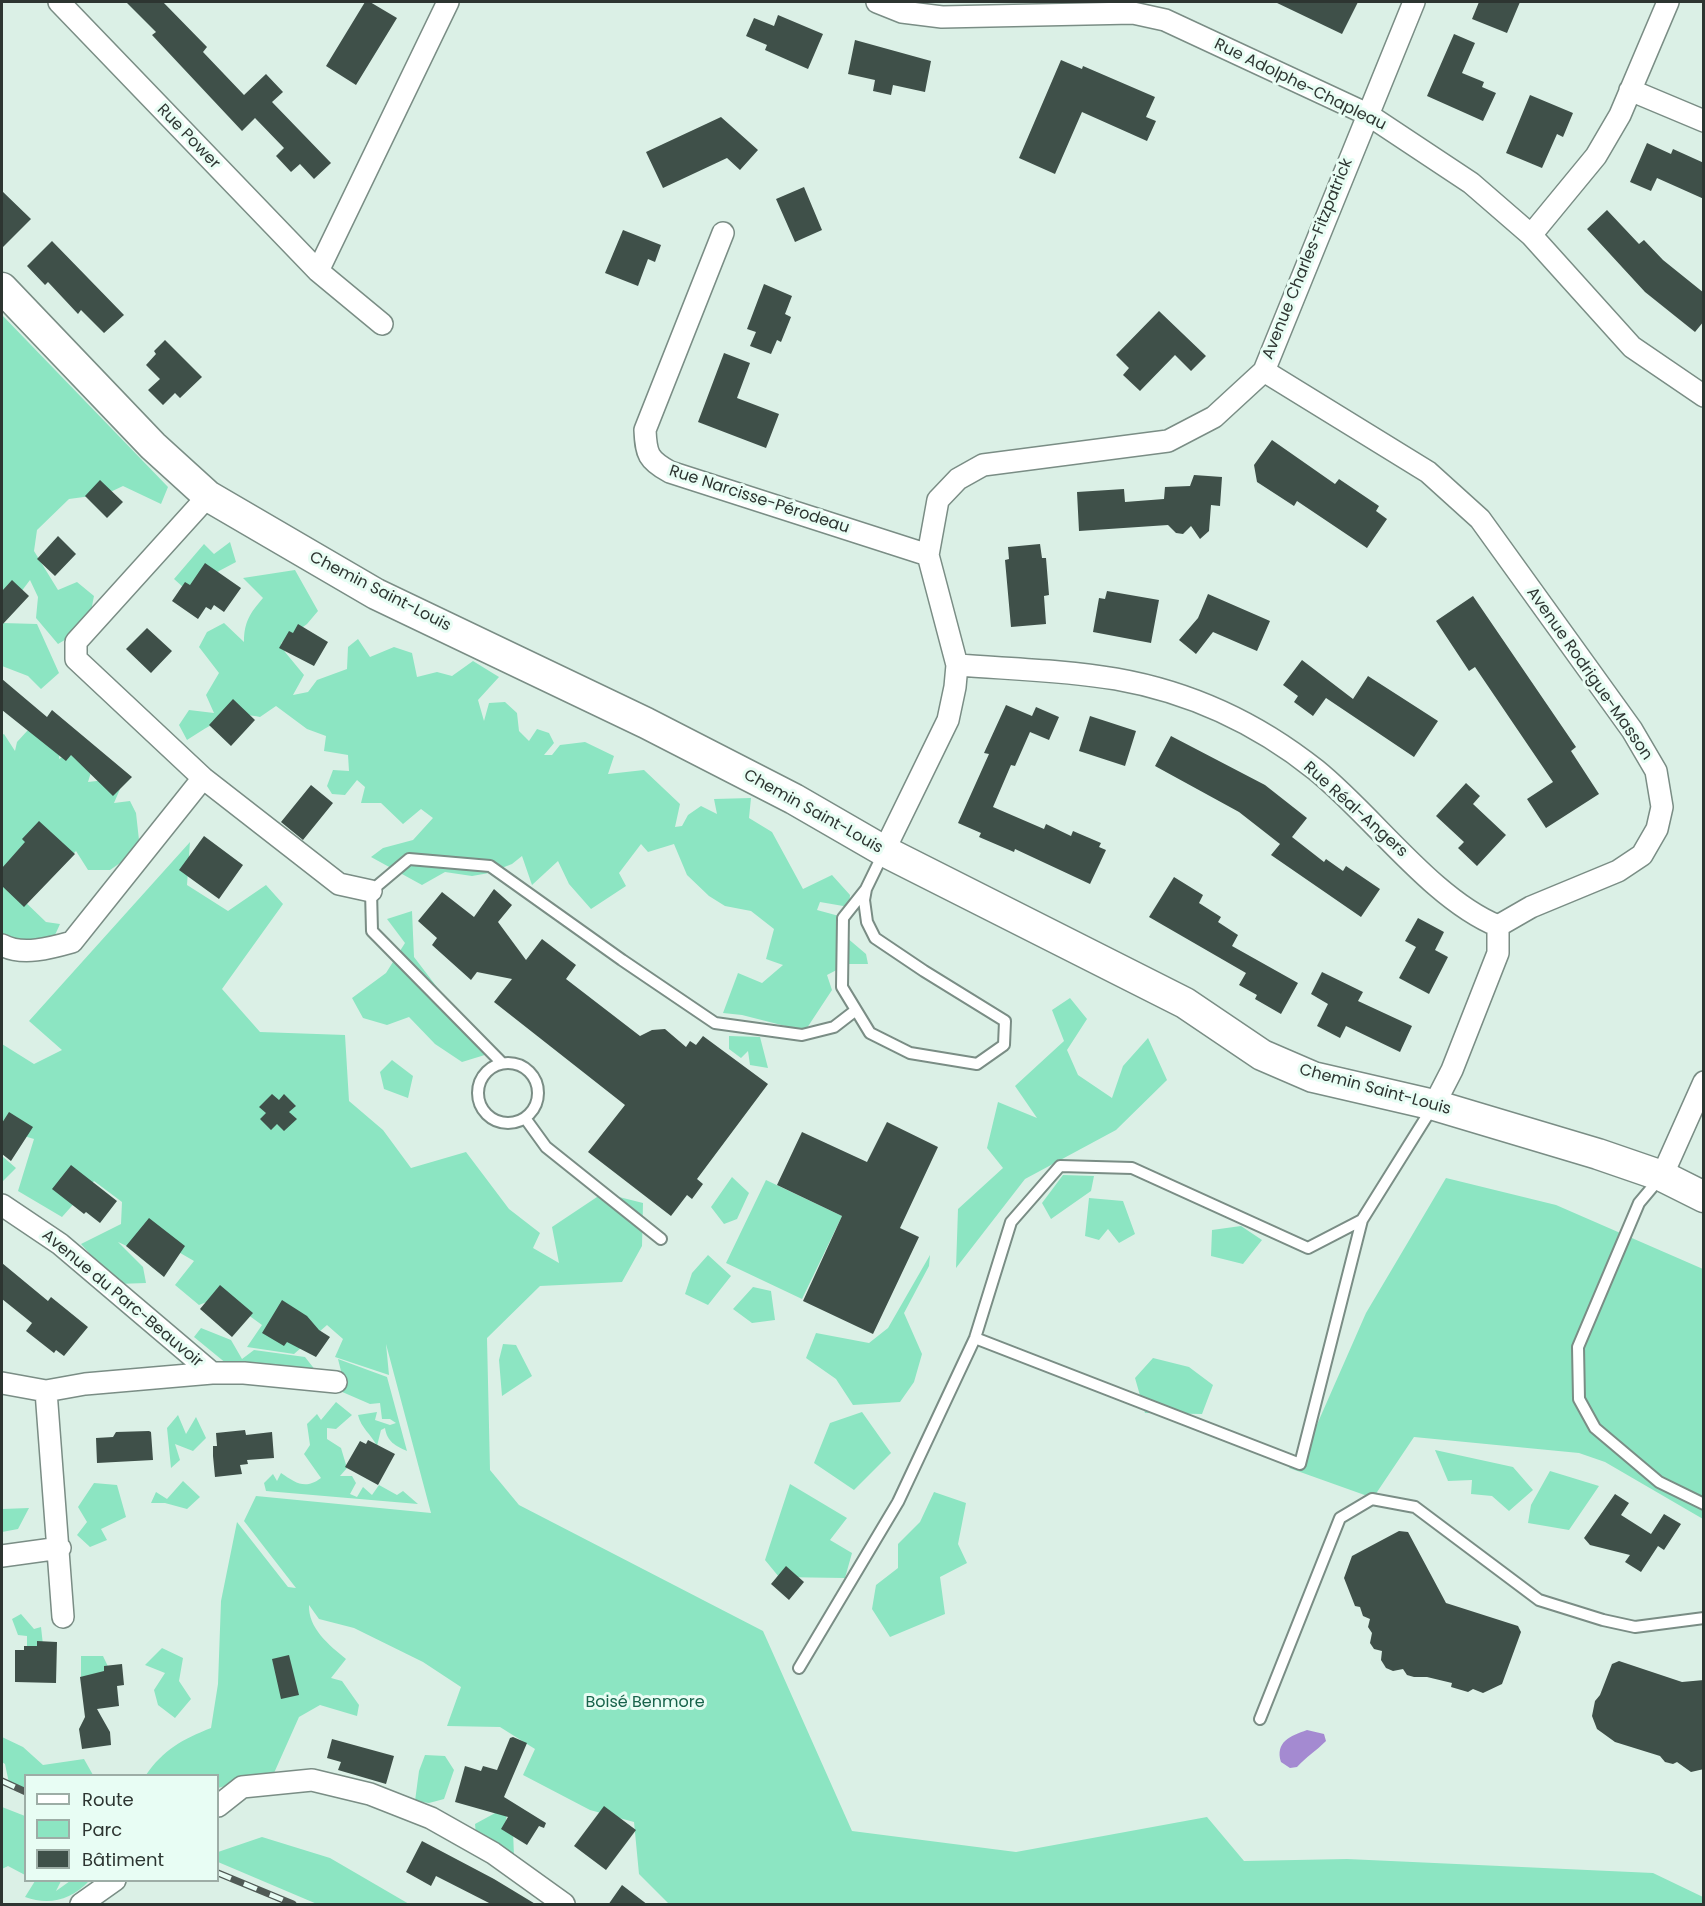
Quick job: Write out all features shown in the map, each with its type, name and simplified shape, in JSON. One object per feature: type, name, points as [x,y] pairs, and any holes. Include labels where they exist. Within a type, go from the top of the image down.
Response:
[{"type":"street","name":"Rue Power","points":[[59,2],[318,271],[382,324]]},
{"type":"street","name":"Rue Adolphe-Chapleau","points":[[877,2],[902,12],[942,17],[1133,13],[1165,20],[1367,114],[1471,183],[1531,235],[1632,347],[1704,396]]},
{"type":"street","name":"Avenue Charles-Fitzpatrick","points":[[884,850],[948,720],[957,665],[928,555],[938,500],[958,478],[983,465],[1168,441],[1214,417],[1264,371],[1414,2]]},
{"type":"street","points":[[1531,235],[1596,156],[1620,114],[1668,2]]},
{"type":"street","points":[[318,271],[443,4]]},
{"type":"street","points":[[1630,90],[1704,121]]},
{"type":"street","name":"Rue Narcisse-Pérodeau","points":[[723,233],[645,430],[646,450],[656,464],[670,472],[928,555]]},
{"type":"street","name":"Chemin Saint-Louis","points":[[2,288],[153,446],[208,496],[376,594],[646,723],[794,799],[884,850],[1185,1003],[1262,1055],[1313,1077],[1434,1105],[1512,1127],[1662,1176],[1704,1197]]},
{"type":"street","name":"Avenue Rodrigue-Masson","points":[[1264,371],[1428,472],[1480,519],[1632,730],[1656,771],[1662,807],[1656,830],[1642,855],[1618,871],[1531,907],[1498,926]]},
{"type":"street","points":[[208,496],[76,642],[76,659],[203,778],[339,884],[371,891]]},
{"type":"street","name":"Rue Réal-Angers","points":[[957,665],[1115,679],[1183,695],[1246,722],[1316,771],[1444,891],[1480,919],[1498,926]]},
{"type":"street","points":[[2,945],[9,949],[47,949],[72,942],[203,778]]},
{"type":"street","points":[[1434,1105],[1452,1070],[1498,953],[1498,926]]},
{"type":"street","points":[[1662,1176],[1704,1082]]},
{"type":"street","name":"Avenue du Parc-Beauvoir","points":[[2,1205],[60,1244],[212,1373]]},
{"type":"street","name":"Avenue du Parc-Beauvoir","points":[[2,1383],[46,1391],[85,1384],[212,1373],[243,1373],[336,1382]]},
{"type":"street","points":[[46,1391],[60,1548],[63,1617]]},
{"type":"street","points":[[2,1556],[60,1548]]},
{"type":"street","points":[[219,1805],[242,1786],[312,1780],[370,1794],[431,1818],[493,1853],[564,1905]]},
{"type":"street","points":[[81,1905],[114,1882]]},
{"type":"lane","points":[[866,889],[867,922],[875,938],[1005,1021],[1004,1045],[977,1064],[910,1053],[870,1033],[842,987],[843,918],[866,889],[884,850]]},
{"type":"lane","points":[[502,1063],[372,931],[371,891],[409,859],[490,866],[715,1023],[802,1035],[834,1027],[856,1010]]},
{"type":"lane","points":[[502,1063],[522,1066],[536,1081],[537,1101],[525,1118],[507,1123],[489,1116],[482,1109],[478,1090],[485,1072],[502,1063]]},
{"type":"lane","points":[[975,1338],[1300,1464],[1362,1220],[1434,1105]]},
{"type":"lane","points":[[525,1118],[546,1147],[661,1239]]},
{"type":"lane","points":[[798,1668],[898,1502],[975,1338],[1011,1222],[1060,1166],[1132,1168],[1308,1248],[1362,1220]]},
{"type":"lane","points":[[1662,1176],[1639,1203],[1578,1347],[1579,1399],[1595,1428],[1659,1482],[1704,1504]]},
{"type":"lane","points":[[1260,1719],[1340,1518],[1372,1499],[1415,1507],[1539,1600],[1603,1620],[1635,1627],[1704,1618]]},
{"type":"green space","points":[[2,315],[168,487],[161,504],[123,486],[106,494],[69,499],[37,530],[34,551],[58,590],[77,582],[94,596],[88,626],[58,644],[36,618],[38,597],[30,580],[2,617]]},
{"type":"green space","points":[[230,542],[236,562],[219,571],[192,595],[174,579],[204,544],[214,554]]},
{"type":"green space","points":[[295,570],[318,611],[307,624],[281,643],[285,652],[304,675],[293,695],[308,692],[317,680],[347,669],[348,647],[358,639],[370,657],[394,647],[412,653],[417,677],[437,672],[452,676],[473,661],[499,677],[478,700],[484,721],[489,703],[505,702],[517,713],[519,731],[529,741],[537,729],[549,733],[554,743],[544,755],[552,755],[560,745],[585,742],[614,756],[608,774],[644,770],[680,804],[675,827],[682,826],[688,815],[701,806],[717,814],[714,799],[751,798],[749,818],[772,832],[803,889],[832,875],[850,895],[849,907],[820,902],[817,910],[850,919],[846,937],[866,954],[868,964],[848,964],[827,975],[832,990],[805,1031],[742,1015],[723,1013],[738,973],[762,983],[783,965],[766,959],[774,929],[751,911],[725,906],[709,896],[687,875],[674,844],[648,852],[641,844],[619,873],[626,886],[591,909],[569,884],[558,861],[532,885],[522,856],[512,864],[489,873],[472,876],[445,872],[422,885],[371,857],[383,848],[413,840],[433,818],[421,809],[403,824],[381,803],[361,803],[365,787],[357,780],[345,795],[332,794],[327,786],[333,770],[349,771],[348,755],[324,751],[326,736],[307,729],[276,706],[260,717],[250,715],[222,720],[187,740],[179,725],[189,710],[214,713],[206,695],[219,673],[199,647],[207,632],[224,623],[244,642],[249,618],[263,598],[243,578]]},
{"type":"green space","points":[[2,623],[37,624],[59,673],[41,689],[28,676],[2,666]]},
{"type":"green space","points":[[39,718],[60,740],[59,759],[79,748],[92,769],[88,782],[105,780],[120,789],[114,803],[130,801],[136,813],[140,849],[110,870],[88,870],[76,851],[65,863],[20,897],[46,922],[60,924],[50,946],[2,938],[2,735],[4,734],[15,751],[17,742]]},
{"type":"green space","name":"Boisé Benmore","points":[[190,842],[187,885],[228,911],[266,885],[283,904],[222,989],[260,1032],[345,1035],[349,1101],[383,1130],[411,1168],[466,1152],[509,1209],[540,1233],[533,1248],[559,1263],[552,1227],[603,1193],[643,1203],[642,1246],[622,1282],[540,1286],[487,1338],[490,1470],[519,1505],[763,1631],[852,1831],[1016,1852],[1207,1817],[1244,1861],[1347,1859],[1653,1873],[1703,1897],[1703,1904],[669,1904],[639,1874],[634,1822],[590,1810],[523,1775],[535,1749],[500,1727],[447,1726],[461,1687],[423,1662],[354,1628],[319,1619],[309,1605],[316,1629],[346,1659],[331,1678],[342,1681],[359,1705],[357,1716],[320,1705],[299,1717],[274,1773],[219,1788],[219,1774],[147,1774],[174,1746],[211,1728],[218,1684],[221,1601],[237,1522],[288,1587],[296,1588],[244,1521],[256,1496],[431,1513],[386,1344],[389,1375],[335,1357],[343,1339],[327,1325],[294,1354],[247,1347],[262,1325],[222,1296],[199,1305],[175,1285],[194,1261],[163,1243],[155,1259],[118,1242],[143,1267],[146,1283],[117,1284],[81,1244],[121,1224],[122,1202],[94,1181],[62,1217],[18,1191],[34,1139],[11,1132],[2,1146],[2,1044],[34,1064],[62,1050],[29,1021]]},
{"type":"green space","points":[[412,911],[414,957],[488,1054],[462,1062],[435,1044],[409,1017],[387,1025],[363,1018],[352,998],[386,973],[405,943],[387,919]]},
{"type":"green space","points":[[1070,998],[1087,1019],[1067,1050],[1078,1075],[1112,1098],[1123,1066],[1148,1038],[1167,1080],[1116,1130],[1025,1179],[956,1268],[958,1209],[1003,1168],[987,1148],[998,1102],[1037,1118],[1015,1086],[1064,1041],[1052,1010]]},
{"type":"green space","points":[[729,1036],[760,1037],[768,1068],[750,1065],[748,1051],[741,1058],[729,1049]]},
{"type":"green space","points":[[392,1060],[413,1076],[408,1098],[384,1089],[380,1072]]},
{"type":"green space","points":[[2,1156],[16,1168],[2,1182]]},
{"type":"green space","points":[[1063,1175],[1094,1176],[1091,1191],[1051,1219],[1042,1203]]},
{"type":"green space","points":[[732,1177],[749,1193],[737,1219],[724,1224],[711,1207]]},
{"type":"green space","points":[[1446,1178],[1556,1205],[1703,1269],[1703,1519],[1605,1462],[1579,1453],[1414,1437],[1373,1498],[1289,1468],[1308,1445],[1366,1313]]},
{"type":"green space","points":[[766,1180],[842,1216],[802,1299],[726,1263]]},
{"type":"green space","points":[[1089,1198],[1123,1201],[1135,1234],[1119,1243],[1108,1229],[1099,1240],[1085,1236]]},
{"type":"green space","points":[[1241,1226],[1262,1240],[1243,1264],[1211,1256],[1212,1230]]},
{"type":"green space","points":[[708,1255],[731,1276],[708,1305],[685,1294],[692,1273]]},
{"type":"green space","points":[[930,1255],[929,1266],[904,1313],[922,1354],[914,1382],[900,1402],[853,1405],[836,1379],[806,1358],[816,1333],[869,1343],[888,1328]]},
{"type":"green space","points":[[753,1287],[771,1291],[775,1320],[752,1323],[733,1309]]},
{"type":"green space","points":[[201,1328],[231,1340],[242,1359],[254,1350],[305,1357],[316,1371],[227,1364],[194,1337]]},
{"type":"green space","points":[[503,1344],[516,1345],[532,1376],[502,1396],[499,1360]]},
{"type":"green space","points":[[1153,1358],[1189,1367],[1213,1385],[1202,1414],[1145,1413],[1135,1378]]},
{"type":"green space","points":[[338,1359],[387,1377],[407,1451],[390,1440],[385,1428],[381,1430],[377,1446],[361,1424],[358,1415],[377,1412],[375,1420],[390,1425],[396,1423],[390,1419],[382,1419],[380,1403],[370,1404],[340,1391],[341,1371]]},
{"type":"green space","points":[[336,1402],[352,1415],[336,1429],[327,1428],[327,1439],[341,1448],[347,1468],[340,1476],[352,1476],[356,1483],[350,1494],[357,1497],[363,1487],[372,1495],[379,1485],[397,1495],[403,1491],[418,1504],[266,1491],[264,1483],[273,1474],[277,1481],[281,1473],[301,1484],[310,1484],[321,1478],[304,1454],[310,1445],[307,1424],[317,1414],[321,1420]]},
{"type":"green space","points":[[862,1412],[891,1453],[854,1490],[814,1463],[830,1423]]},
{"type":"green space","points":[[178,1415],[186,1434],[196,1417],[206,1438],[193,1451],[175,1444],[180,1460],[171,1468],[167,1428]]},
{"type":"green space","points":[[1435,1450],[1513,1467],[1533,1490],[1509,1511],[1492,1496],[1471,1494],[1472,1480],[1448,1481]]},
{"type":"green space","points":[[1550,1471],[1599,1486],[1569,1530],[1528,1523],[1531,1505]]},
{"type":"green space","points":[[183,1481],[200,1497],[187,1509],[165,1503],[151,1503],[156,1492],[167,1499]]},
{"type":"green space","points":[[94,1483],[117,1485],[126,1517],[101,1529],[107,1540],[90,1547],[77,1535],[87,1522],[78,1507]]},
{"type":"green space","points":[[790,1484],[847,1518],[830,1540],[852,1553],[845,1578],[779,1577],[765,1560]]},
{"type":"green space","points":[[934,1492],[966,1503],[958,1544],[967,1563],[940,1577],[945,1614],[890,1637],[872,1609],[876,1585],[898,1568],[898,1544],[920,1522]]},
{"type":"green space","points":[[29,1508],[18,1529],[2,1532],[2,1509]]},
{"type":"green space","points":[[21,1614],[34,1629],[41,1627],[43,1645],[27,1650],[27,1636],[18,1635],[12,1619]]},
{"type":"green space","points":[[162,1648],[183,1658],[179,1681],[191,1699],[175,1718],[158,1705],[154,1690],[165,1673],[145,1665]]},
{"type":"green space","points":[[81,1656],[103,1656],[113,1677],[94,1688],[81,1682]]},
{"type":"green space","points":[[2,1737],[23,1747],[43,1765],[84,1759],[92,1774],[24,1774],[24,1792],[10,1788],[5,1764],[2,1762]]},
{"type":"green space","points":[[425,1755],[445,1756],[454,1770],[444,1799],[429,1803],[415,1801],[419,1771]]},
{"type":"green space","points":[[508,1806],[505,1828],[513,1831],[514,1856],[497,1843],[476,1835],[475,1824]]},
{"type":"green space","points":[[2,1807],[24,1816],[24,1874],[8,1866],[2,1869]]},
{"type":"green space","points":[[262,1837],[330,1858],[409,1904],[317,1904],[219,1862],[219,1852]]},
{"type":"green space","points":[[34,1882],[60,1882],[56,1891],[69,1882],[88,1882],[75,1893],[59,1900],[43,1901],[25,1897]]},
{"type":"shaded area","points":[[1307,1730],[1324,1734],[1326,1741],[1297,1767],[1290,1768],[1281,1762],[1280,1749],[1290,1737]]},
{"type":"building","points":[[126,2],[163,2],[207,47],[203,52],[244,95],[266,74],[283,92],[272,102],[331,163],[314,179],[300,164],[291,172],[276,156],[284,148],[255,118],[242,131],[152,35],[156,32]]},
{"type":"building","points":[[365,2],[370,2],[397,18],[356,85],[326,66]]},
{"type":"building","points":[[1275,2],[1358,2],[1342,34]]},
{"type":"building","points":[[1479,2],[1520,2],[1507,33],[1472,19]]},
{"type":"building","points":[[778,15],[823,34],[808,69],[765,50],[767,45],[746,36],[754,18],[774,26]]},
{"type":"building","points":[[1454,34],[1475,43],[1462,73],[1484,82],[1482,87],[1496,93],[1483,121],[1427,96]]},
{"type":"building","points":[[855,40],[931,61],[925,92],[893,85],[891,95],[873,91],[875,80],[848,74]]},
{"type":"building","points":[[1061,60],[1082,69],[1083,66],[1155,97],[1146,117],[1156,121],[1147,141],[1082,112],[1055,174],[1019,158]]},
{"type":"building","points":[[1530,95],[1573,113],[1563,137],[1557,134],[1542,168],[1506,153]]},
{"type":"building","points":[[721,117],[758,150],[740,170],[727,158],[663,188],[646,152]]},
{"type":"building","points":[[1647,143],[1671,154],[1673,149],[1704,163],[1704,199],[1657,178],[1651,191],[1630,182]]},
{"type":"building","points":[[804,187],[822,230],[795,242],[776,199]]},
{"type":"building","points":[[2,191],[31,219],[2,248]]},
{"type":"building","points":[[1607,210],[1639,244],[1644,240],[1663,260],[1704,293],[1704,321],[1695,332],[1645,292],[1587,229]]},
{"type":"building","points":[[623,230],[661,245],[655,262],[648,259],[638,286],[605,273]]},
{"type":"building","points":[[52,241],[124,315],[104,333],[81,310],[78,314],[48,282],[45,285],[27,266]]},
{"type":"building","points":[[764,284],[792,296],[785,314],[791,317],[781,342],[777,340],[771,354],[750,346],[756,332],[747,329]]},
{"type":"building","points":[[1159,311],[1206,356],[1191,371],[1175,355],[1140,391],[1123,375],[1129,368],[1116,355]]},
{"type":"building","points":[[165,340],[202,377],[180,398],[175,393],[163,405],[148,390],[160,379],[146,365],[156,354],[154,351]]},
{"type":"building","points":[[724,353],[750,363],[737,398],[779,414],[766,448],[698,422]]},
{"type":"building","points":[[1272,440],[1335,484],[1339,479],[1379,506],[1376,511],[1387,519],[1367,548],[1297,501],[1294,506],[1257,482],[1254,465]]},
{"type":"building","points":[[1194,475],[1222,477],[1220,506],[1211,505],[1209,531],[1200,539],[1191,526],[1183,534],[1176,533],[1168,525],[1079,531],[1077,492],[1124,489],[1125,502],[1164,499],[1165,487],[1190,486]]},
{"type":"building","points":[[100,480],[123,502],[107,518],[85,496]]},
{"type":"building","points":[[58,536],[76,554],[55,576],[37,559]]},
{"type":"building","points":[[1040,544],[1042,558],[1046,558],[1049,595],[1044,596],[1046,624],[1011,627],[1005,560],[1009,559],[1008,547]]},
{"type":"building","points":[[205,563],[241,588],[224,612],[214,605],[211,610],[206,607],[198,619],[172,601],[185,582],[190,585]]},
{"type":"building","points":[[12,580],[29,596],[2,625],[2,591]]},
{"type":"building","points":[[1107,591],[1159,600],[1151,643],[1093,632],[1099,598],[1105,599]]},
{"type":"building","points":[[1208,594],[1270,621],[1257,651],[1213,632],[1196,654],[1179,640],[1198,618]]},
{"type":"building","points":[[1473,596],[1576,747],[1571,751],[1599,794],[1546,828],[1527,799],[1553,782],[1475,667],[1469,671],[1436,621]]},
{"type":"building","points":[[298,624],[328,642],[314,666],[279,648],[289,631],[293,633]]},
{"type":"building","points":[[147,628],[172,651],[151,673],[126,649]]},
{"type":"building","points":[[1302,660],[1353,699],[1368,676],[1438,721],[1414,757],[1326,698],[1313,716],[1294,702],[1298,696],[1283,685]]},
{"type":"building","points":[[2,679],[47,717],[52,710],[132,777],[113,796],[71,755],[66,761],[2,710]]},
{"type":"building","points":[[233,699],[255,720],[231,746],[209,725]]},
{"type":"building","points":[[1006,705],[1032,716],[1036,707],[1059,717],[1049,740],[1030,732],[1015,766],[1011,765],[993,807],[1044,829],[1046,824],[1071,836],[1073,831],[1101,843],[1099,847],[1106,850],[1090,884],[1015,849],[1014,852],[979,837],[981,833],[958,823],[989,754],[984,753]]},
{"type":"building","points":[[1090,716],[1136,731],[1125,766],[1079,751]]},
{"type":"building","points":[[1171,736],[1265,785],[1307,818],[1292,837],[1324,862],[1326,859],[1343,871],[1346,866],[1380,889],[1361,917],[1271,855],[1280,844],[1239,812],[1155,766]]},
{"type":"building","points":[[1466,783],[1480,796],[1473,804],[1506,835],[1477,866],[1458,848],[1464,842],[1436,816]]},
{"type":"building","points":[[311,785],[333,803],[303,840],[281,822]]},
{"type":"building","points":[[39,821],[75,854],[24,907],[2,886],[2,868],[25,842],[22,839]]},
{"type":"building","points":[[204,836],[243,865],[219,899],[179,870]]},
{"type":"building","points":[[1174,877],[1203,895],[1199,903],[1221,917],[1218,922],[1238,935],[1232,946],[1298,983],[1281,1014],[1255,999],[1257,995],[1239,985],[1246,973],[1149,917]]},
{"type":"building","points":[[494,889],[512,905],[498,922],[526,960],[542,939],[576,965],[566,979],[640,1036],[652,1030],[665,1029],[686,1047],[690,1041],[696,1045],[703,1036],[768,1084],[697,1179],[703,1184],[692,1199],[687,1195],[671,1216],[588,1152],[625,1105],[494,1002],[512,979],[477,972],[471,980],[432,945],[437,938],[418,921],[442,892],[474,917]]},
{"type":"building","points":[[1418,918],[1444,932],[1435,950],[1448,957],[1429,994],[1399,978],[1416,947],[1405,941]]},
{"type":"building","points":[[1322,972],[1363,992],[1358,1001],[1412,1026],[1400,1052],[1346,1026],[1340,1038],[1317,1026],[1328,1004],[1311,994]]},
{"type":"building","points":[[272,1094],[279,1100],[284,1094],[296,1106],[289,1112],[297,1119],[284,1131],[277,1124],[271,1130],[260,1119],[266,1113],[259,1107]]},
{"type":"building","points":[[9,1112],[33,1127],[11,1161],[2,1154],[2,1123]]},
{"type":"building","points":[[887,1122],[938,1147],[900,1228],[919,1237],[873,1334],[803,1301],[842,1216],[777,1185],[802,1132],[867,1162]]},
{"type":"building","points":[[71,1165],[117,1201],[100,1223],[86,1212],[84,1214],[52,1189]]},
{"type":"building","points":[[149,1218],[185,1246],[164,1277],[126,1246]]},
{"type":"building","points":[[2,1263],[48,1301],[51,1297],[88,1327],[64,1356],[56,1350],[54,1353],[26,1331],[32,1323],[2,1299]]},
{"type":"building","points":[[220,1285],[253,1313],[232,1337],[200,1309]]},
{"type":"building","points":[[282,1300],[307,1316],[319,1330],[330,1337],[316,1357],[287,1342],[284,1346],[262,1333]]},
{"type":"building","points":[[245,1430],[246,1435],[272,1432],[274,1458],[247,1460],[248,1464],[240,1465],[242,1474],[215,1477],[213,1446],[217,1446],[216,1433]]},
{"type":"building","points":[[116,1432],[151,1432],[153,1460],[97,1463],[96,1438],[113,1437]]},
{"type":"building","points":[[368,1440],[395,1454],[378,1485],[345,1467],[360,1441],[366,1444]]},
{"type":"building","points":[[1615,1494],[1629,1503],[1621,1515],[1651,1534],[1664,1514],[1681,1524],[1664,1550],[1658,1546],[1641,1572],[1625,1562],[1630,1555],[1590,1545],[1584,1538]]},
{"type":"building","points":[[1399,1531],[1408,1532],[1446,1603],[1518,1626],[1521,1632],[1502,1684],[1483,1693],[1473,1689],[1468,1692],[1451,1687],[1452,1683],[1407,1675],[1403,1669],[1393,1671],[1386,1668],[1381,1660],[1382,1651],[1374,1649],[1370,1643],[1372,1633],[1368,1627],[1370,1619],[1363,1616],[1360,1607],[1355,1606],[1344,1578],[1352,1556]]},
{"type":"building","points":[[786,1566],[804,1582],[789,1600],[771,1584]]},
{"type":"building","points":[[37,1641],[57,1642],[56,1683],[15,1682],[15,1650],[24,1650],[24,1646],[37,1646]]},
{"type":"building","points":[[289,1655],[299,1695],[281,1699],[272,1659]]},
{"type":"building","points":[[1619,1661],[1682,1682],[1704,1680],[1704,1769],[1691,1772],[1677,1762],[1673,1764],[1665,1762],[1660,1756],[1615,1742],[1597,1729],[1592,1716],[1595,1701],[1600,1695],[1612,1664]]},
{"type":"building","points":[[122,1664],[124,1685],[117,1686],[119,1706],[97,1709],[110,1732],[111,1745],[82,1749],[79,1729],[85,1717],[80,1677],[104,1671],[104,1666]]},
{"type":"building","points":[[513,1737],[527,1743],[504,1797],[546,1823],[544,1828],[539,1826],[527,1845],[501,1829],[508,1817],[455,1802],[465,1766],[481,1771],[483,1766],[497,1770],[510,1738]]},
{"type":"building","points":[[332,1739],[394,1756],[386,1784],[338,1770],[341,1762],[327,1758]]},
{"type":"building","points":[[604,1806],[636,1830],[606,1870],[574,1846]]},
{"type":"building","points":[[422,1841],[494,1879],[537,1905],[493,1905],[436,1876],[431,1886],[406,1872]]},
{"type":"building","points":[[622,1885],[648,1905],[608,1905]]},
{"type":"railway","points":[[2,1781],[24,1791]]},
{"type":"railway","points":[[219,1873],[293,1904]]}]
